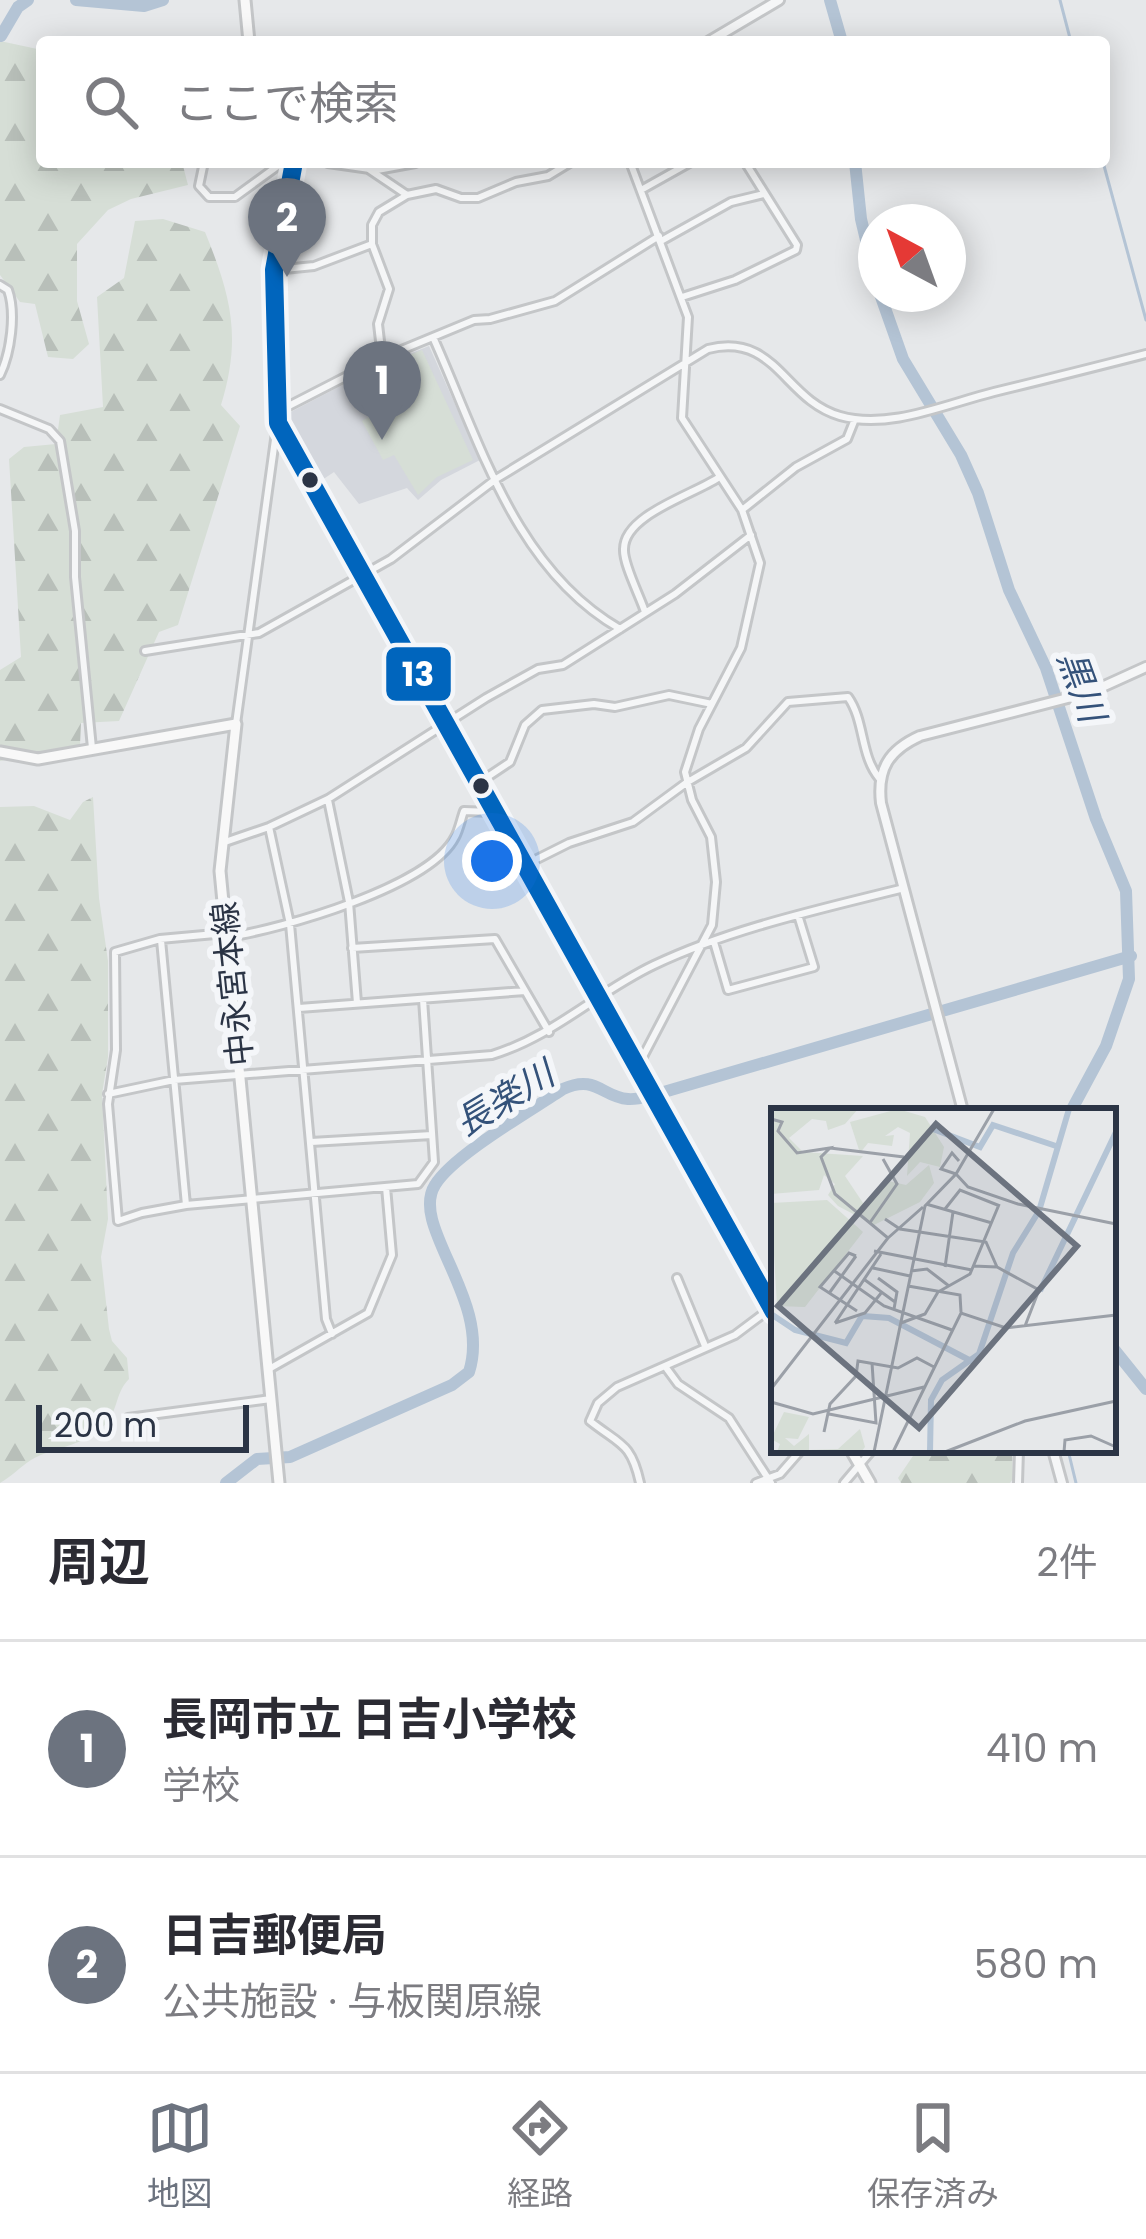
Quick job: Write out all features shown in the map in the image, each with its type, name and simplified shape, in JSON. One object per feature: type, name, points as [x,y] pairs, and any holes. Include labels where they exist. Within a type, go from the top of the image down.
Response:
[{"type":"main road","points":[[245,0],[248,36]]},
{"type":"main road","points":[[293,168],[274,270],[277,417],[492,812],[771,1305]]},
{"type":"main road","points":[[0,752],[38,759],[236,724]]},
{"type":"main road","name":"中永宮本線","points":[[236,724],[221,844],[279,1483]]},
{"type":"main road","points":[[853,1453],[870,1483]]},
{"type":"street","points":[[718,36],[779,0]]},
{"type":"street","points":[[203,168],[200,186],[209,197],[235,196],[275,168]]},
{"type":"street","points":[[363,168],[376,168]]},
{"type":"street","points":[[382,358],[378,324],[389,289],[372,244],[375,217],[407,194],[436,189],[478,198],[561,168]]},
{"type":"street","points":[[632,168],[689,324],[682,418],[742,510],[759,553],[759,577],[741,648],[688,757],[686,783],[711,837],[716,882],[710,943],[637,1068]]},
{"type":"street","points":[[641,190],[680,168]]},
{"type":"street","points":[[682,297],[735,280],[796,250],[749,168]]},
{"type":"street","points":[[369,169],[407,194]]},
{"type":"street","points":[[236,724],[277,417],[382,358],[474,320],[555,302],[620,257],[730,202],[764,194]]},
{"type":"street","points":[[274,270],[314,266],[372,244]]},
{"type":"street","points":[[0,285],[12,301],[6,362],[0,375]]},
{"type":"street","points":[[433,338],[526,540],[551,575],[587,611],[620,629]]},
{"type":"street","points":[[145,651],[248,637],[362,576],[496,479],[708,350],[748,348],[770,360],[812,402],[855,419],[881,420],[1146,354]]},
{"type":"street","points":[[0,409],[49,428],[60,441],[75,532],[75,578],[92,748]]},
{"type":"street","points":[[742,510],[796,467],[847,439],[855,419]]},
{"type":"street","points":[[645,612],[623,554],[626,536],[639,520],[718,478]]},
{"type":"street","points":[[221,844],[328,799],[486,698],[538,669],[563,665],[675,594],[752,535]]},
{"type":"street","points":[[962,1108],[881,803],[880,778],[891,754],[912,740],[1072,697],[1120,682],[1146,667]]},
{"type":"street","points":[[477,784],[510,762],[525,724],[542,710],[615,706],[669,694],[712,704]]},
{"type":"street","points":[[523,866],[569,843],[633,822],[746,748],[788,702],[844,694],[857,711],[870,766],[880,778]]},
{"type":"street","points":[[328,799],[349,902],[357,1004]]},
{"type":"street","points":[[423,999],[434,1162],[418,1184],[186,1205],[118,1221],[108,1094],[116,1050],[115,952],[160,939],[227,935],[290,924],[422,870],[454,838],[464,811],[492,812]]},
{"type":"street","points":[[269,827],[290,924],[327,1326],[332,1334]]},
{"type":"street","points":[[108,1094],[174,1080],[492,1054],[549,1032],[650,967],[798,915],[904,888]]},
{"type":"street","points":[[710,943],[728,990],[814,967],[798,915]]},
{"type":"street","points":[[160,939],[186,1205]]},
{"type":"street","points":[[352,948],[495,939],[549,1032]]},
{"type":"street","points":[[299,1008],[525,991]]},
{"type":"street","points":[[311,1142],[432,1135]]},
{"type":"street","points":[[269,1369],[368,1313],[393,1247],[386,1187]]},
{"type":"street","points":[[677,1278],[705,1346]]},
{"type":"street","points":[[640,1483],[632,1453],[590,1421],[598,1403],[617,1387],[735,1335],[771,1310]]},
{"type":"street","points":[[667,1368],[678,1384],[729,1418],[769,1480]]},
{"type":"street","points":[[128,1418],[271,1399]]},
{"type":"street","points":[[756,1483],[780,1474],[798,1453]]},
{"type":"street","points":[[844,1483],[869,1453]]},
{"type":"street","points":[[1018,1483],[1019,1453]]},
{"type":"street","points":[[1054,1453],[1062,1483]]},
{"type":"shaded area","points":[[429,346],[480,460],[441,480],[418,500],[407,488],[359,504],[334,472],[316,484],[282,420],[285,415]]},
{"type":"green space","points":[[0,41],[36,49],[36,168],[184,168],[188,185],[131,199],[108,210],[77,244],[77,301],[89,344],[73,359],[48,357],[35,304],[20,302],[0,275]]},
{"type":"green space","points":[[163,219],[205,232],[214,255],[227,297],[232,337],[221,405],[240,426],[178,625],[159,632],[119,721],[81,723],[80,745],[0,761],[0,670],[21,657],[9,459],[24,447],[56,444],[60,415],[103,407],[97,297],[124,278],[135,221]]},
{"type":"green space","points":[[422,350],[473,460],[437,477],[418,495],[394,455],[383,460],[362,421],[383,410],[398,394],[389,363]]},
{"type":"green space","points":[[93,797],[108,961],[108,1057],[102,1094],[108,1219],[101,1257],[109,1329],[112,1341],[127,1358],[129,1379],[100,1429],[82,1441],[40,1455],[0,1483],[0,807],[34,806],[70,820]]},
{"type":"green space","points":[[915,1453],[1012,1453],[1010,1483],[901,1483],[898,1478]]},
{"type":"waterway","points":[[1,36],[18,7],[28,0]]},
{"type":"waterway","points":[[76,0],[144,6],[163,0]]},
{"type":"waterway","name":"黒川","points":[[830,0],[840,36]]},
{"type":"waterway","points":[[1060,0],[1069,36]]},
{"type":"waterway","name":"黒川","points":[[856,168],[859,204]]},
{"type":"waterway","points":[[1105,168],[1146,320]]},
{"type":"waterway","name":"黒川","points":[[886,312],[903,359],[961,455],[978,493],[1009,590],[1046,668],[1096,819],[1126,891],[1129,979],[1106,1046],[1073,1108]]},
{"type":"waterway","name":"長楽川","points":[[226,1483],[257,1459],[290,1457],[452,1385],[469,1372],[470,1318],[433,1221],[430,1202],[435,1185],[475,1147],[563,1089],[583,1084],[619,1097],[642,1098],[1131,956]]},
{"type":"waterway","name":"黒川","points":[[1116,1352],[1146,1389]]},
{"type":"waterway","points":[[1069,1453],[1076,1483]]},
{"type":"transit line","name":"13","points":[[293,168],[274,270],[278,423],[771,1307]]},
{"type":"place","name":"日吉郵便局","points":[[287,277]]},
{"type":"place","name":"長岡市立 日吉小学校","points":[[382,440]]}]
